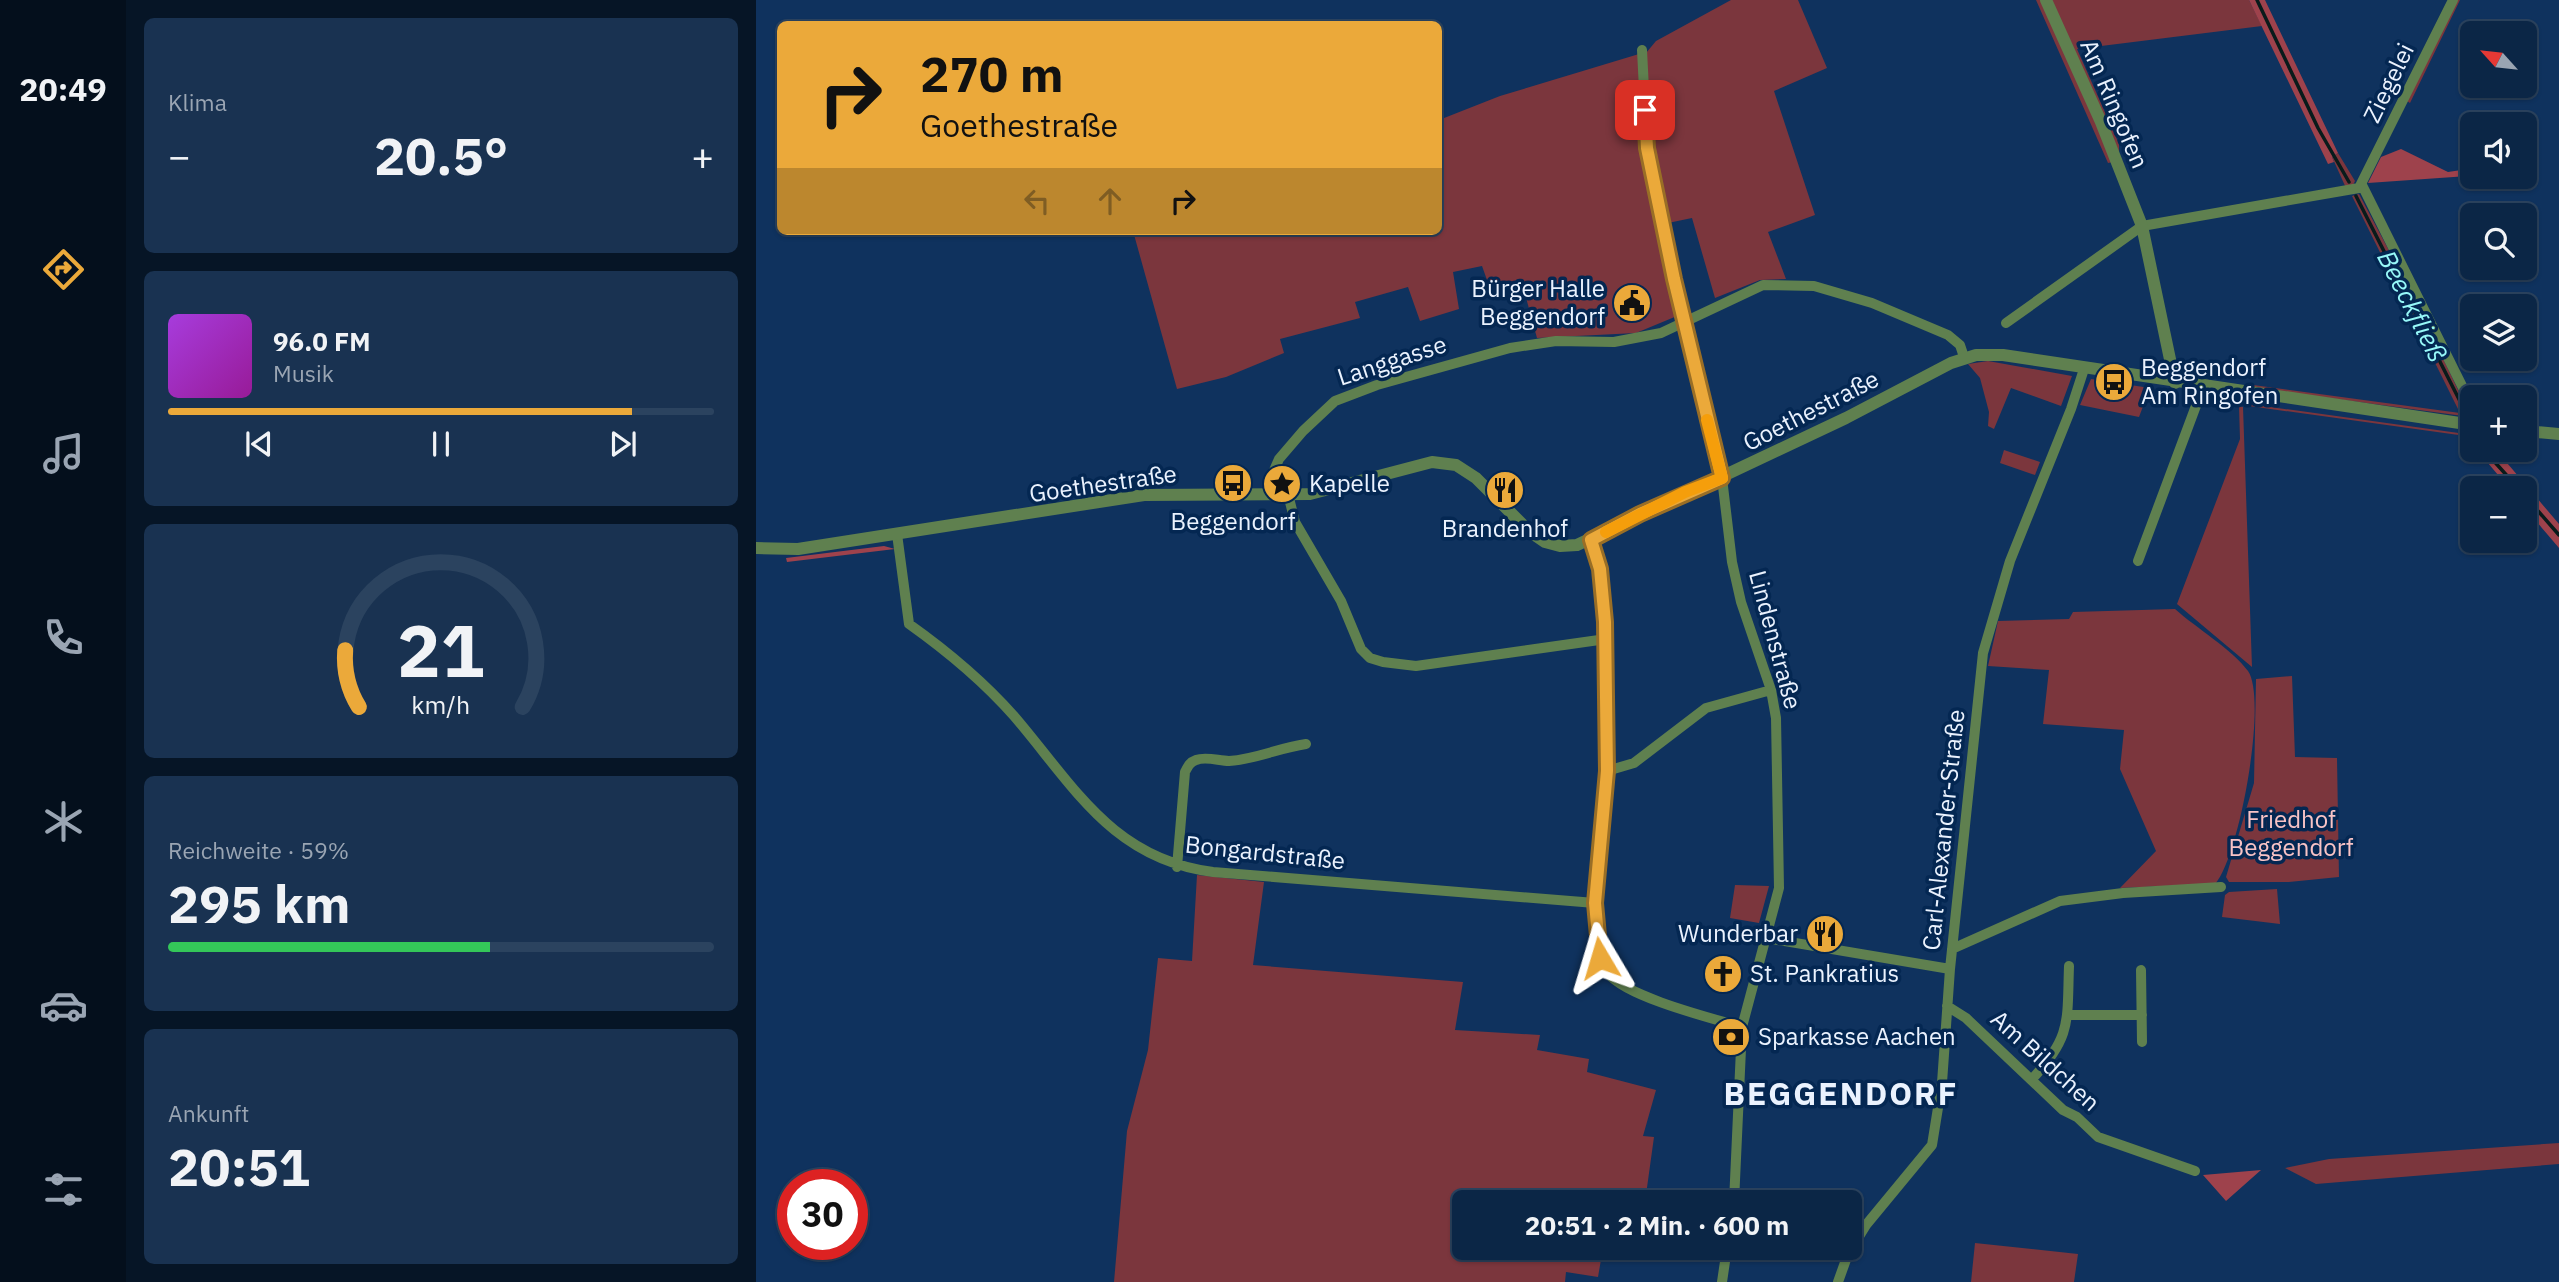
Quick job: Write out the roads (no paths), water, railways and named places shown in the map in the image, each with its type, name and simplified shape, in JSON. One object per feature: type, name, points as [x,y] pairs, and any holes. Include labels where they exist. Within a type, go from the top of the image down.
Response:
[{"type":"street","name":"Am Ringofen","points":[[2046,0],[2101,122],[2142,226],[2175,383]]},
{"type":"street","name":"Ziegelei","points":[[2362,185],[2453,0]]},
{"type":"street","name":"Lindenstraße","points":[[1642,50],[1647,148],[1722,478],[1726,528],[1741,602],[1771,690],[1776,718],[1779,888],[1742,1027],[1735,1190]]},
{"type":"street","points":[[2006,323],[2142,226],[2356,190],[2362,185],[2461,385]]},
{"type":"street","name":"Langgasse","points":[[1270,493],[1272,475],[1279,460],[1303,431],[1335,401],[1377,384],[1510,348],[1556,341],[1614,342],[1661,333],[1763,285],[1814,286],[1872,303],[1932,327],[1960,345],[1964,357]]},
{"type":"street","name":"Goethestraße","points":[[756,548],[798,550],[1144,495],[1310,494],[1419,463],[1447,462],[1476,478],[1529,531],[1545,542],[1560,546],[1591,540],[1964,357],[1989,354],[2460,423]]},
{"type":"street","name":"Carl-Alexander-Straße","points":[[1839,1282],[1848,1254],[1866,1225],[1932,1145],[1942,1083],[1952,949],[1983,653],[2010,561],[2071,409],[2084,369]]},
{"type":"street","points":[[2138,561],[2203,387]]},
{"type":"street","points":[[2537,431],[2559,434]]},
{"type":"street","points":[[1288,494],[1295,522],[1341,601],[1361,649],[1370,658],[1401,666],[1416,666],[1606,639]]},
{"type":"street","name":"Bongardstraße","points":[[897,534],[909,624],[972,673],[1013,715],[1096,816],[1128,841],[1177,867],[1213,873],[1595,903]]},
{"type":"street","points":[[1591,540],[1603,586],[1606,639],[1607,771],[1595,903],[1600,958],[1618,983],[1691,1013],[1742,1027]]},
{"type":"street","points":[[1607,771],[1634,763],[1706,708],[1771,690]]},
{"type":"street","points":[[1177,867],[1185,772],[1190,763],[1199,758],[1227,761],[1260,758],[1275,748],[1306,744]]},
{"type":"street","points":[[1952,949],[2060,901],[2123,893],[2221,887]]},
{"type":"street","points":[[1766,938],[1950,970]]},
{"type":"street","points":[[2032,1079],[2060,1046],[2067,1015],[2069,966]]},
{"type":"street","points":[[2141,970],[2141,1042]]},
{"type":"street","name":"Am Bildchen","points":[[1947,1006],[1966,1018],[2063,1110],[2077,1117],[2098,1138],[2196,1171]]},
{"type":"street","points":[[2067,1015],[2141,1015]]},
{"type":"street","points":[[1723,1282],[1726,1260]]},
{"type":"waterway","name":"Beeckfließ","points":[[2257,0],[2318,128],[2349,182]]},
{"type":"waterway","name":"Beeckfließ","points":[[2356,196],[2460,401]]},
{"type":"waterway","name":"Beeckfließ","points":[[2495,462],[2507,476]]},
{"type":"waterway","name":"Beeckfließ","points":[[2537,510],[2559,535]]},
{"type":"place","name":"Bürger Halle Beggendorf","points":[[1632,303]]},
{"type":"place","name":"Beggendorf Am Ringofen","points":[[2114,382]]},
{"type":"place","name":"Beggendorf","points":[[1233,483]]},
{"type":"place","name":"Kapelle","points":[[1282,484]]},
{"type":"place","name":"Brandenhof","points":[[1505,490]]},
{"type":"place","name":"Wunderbar","points":[[1825,934]]},
{"type":"place","name":"St. Pankratius","points":[[1723,974]]},
{"type":"place","name":"Sparkasse Aachen","points":[[1731,1037]]},
{"type":"district","name":"BEGGENDORF","points":[[1841,1094]]},
{"type":"park label","name":"Friedhof Beggendorf","points":[[2291,834]]}]
